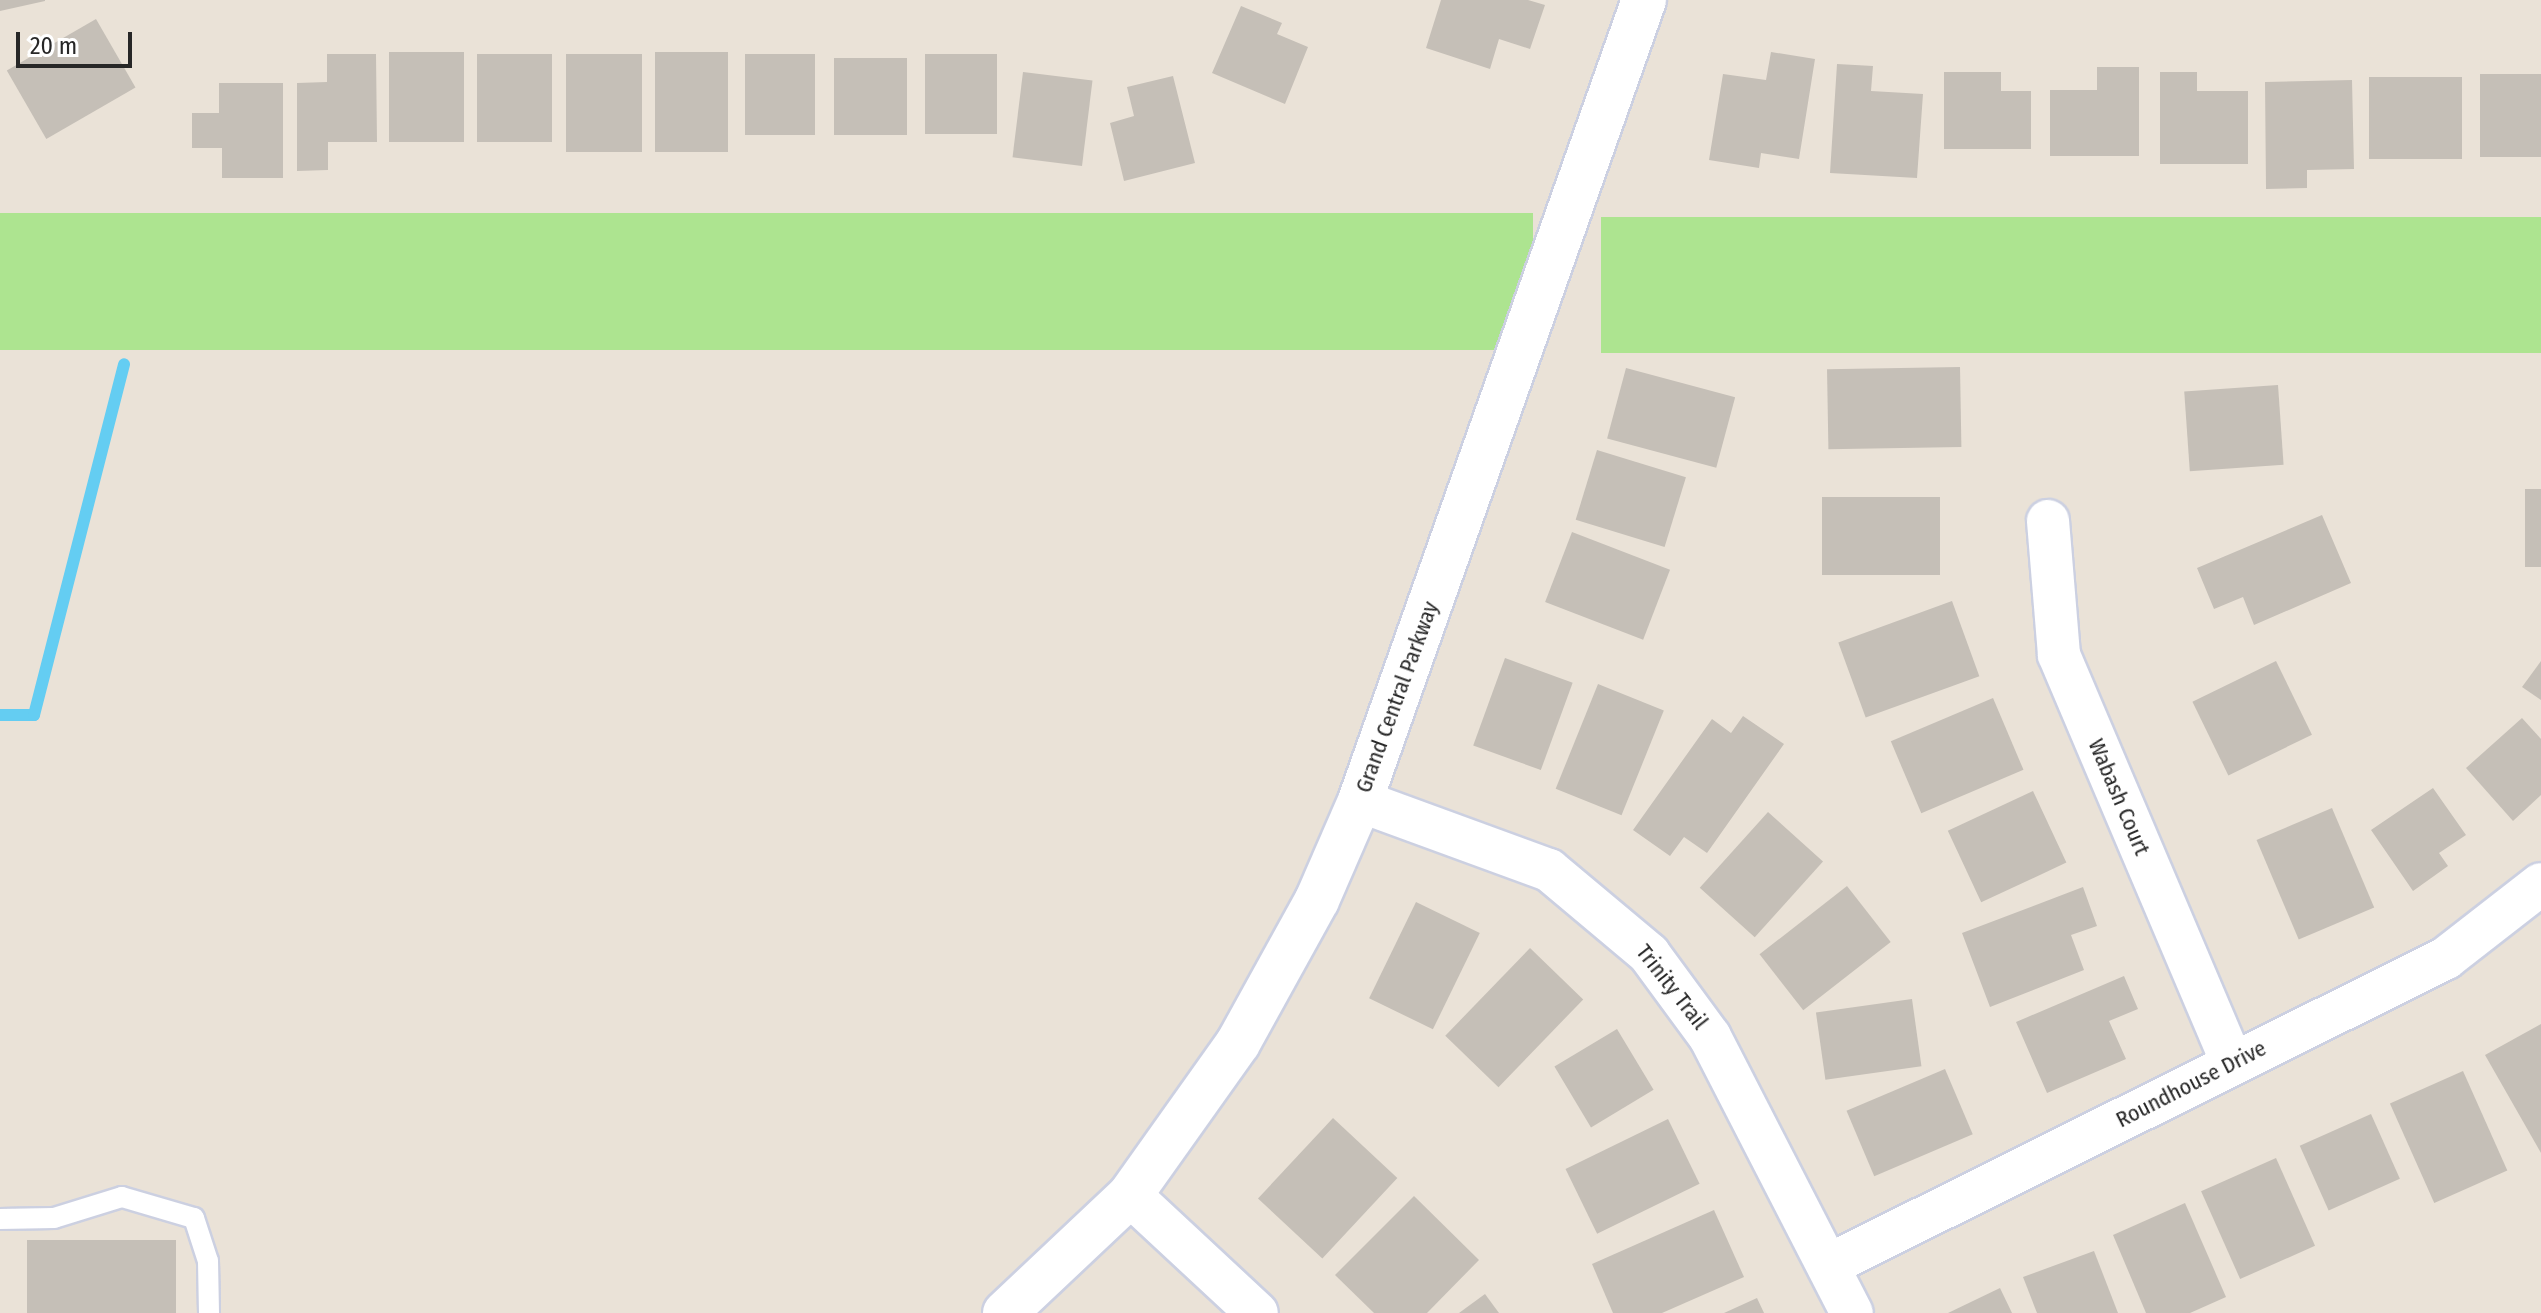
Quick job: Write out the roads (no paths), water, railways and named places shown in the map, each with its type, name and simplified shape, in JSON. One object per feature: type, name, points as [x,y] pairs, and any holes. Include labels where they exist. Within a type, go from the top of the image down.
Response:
[{"type":"street","name":"Grand Central Parkway","points":[[1005,1313],[1130,1195],[1282,971],[1360,801],[1644,0]]},
{"type":"street","name":"Wabash Court","points":[[2048,521],[2059,655],[2232,1063]]},
{"type":"street","name":"Trinity Trail","points":[[1360,801],[1549,870],[1619,923],[1710,1037],[1852,1313]]},
{"type":"street","name":"Roundhouse Drive","points":[[1829,1265],[2446,958],[2541,884]]},
{"type":"street","points":[[1130,1195],[1257,1313]]},
{"type":"lane","points":[[0,1219],[54,1218],[122,1197],[194,1218],[208,1261],[209,1313]]},
{"type":"waterway","points":[[0,715],[34,715],[124,364]]}]
